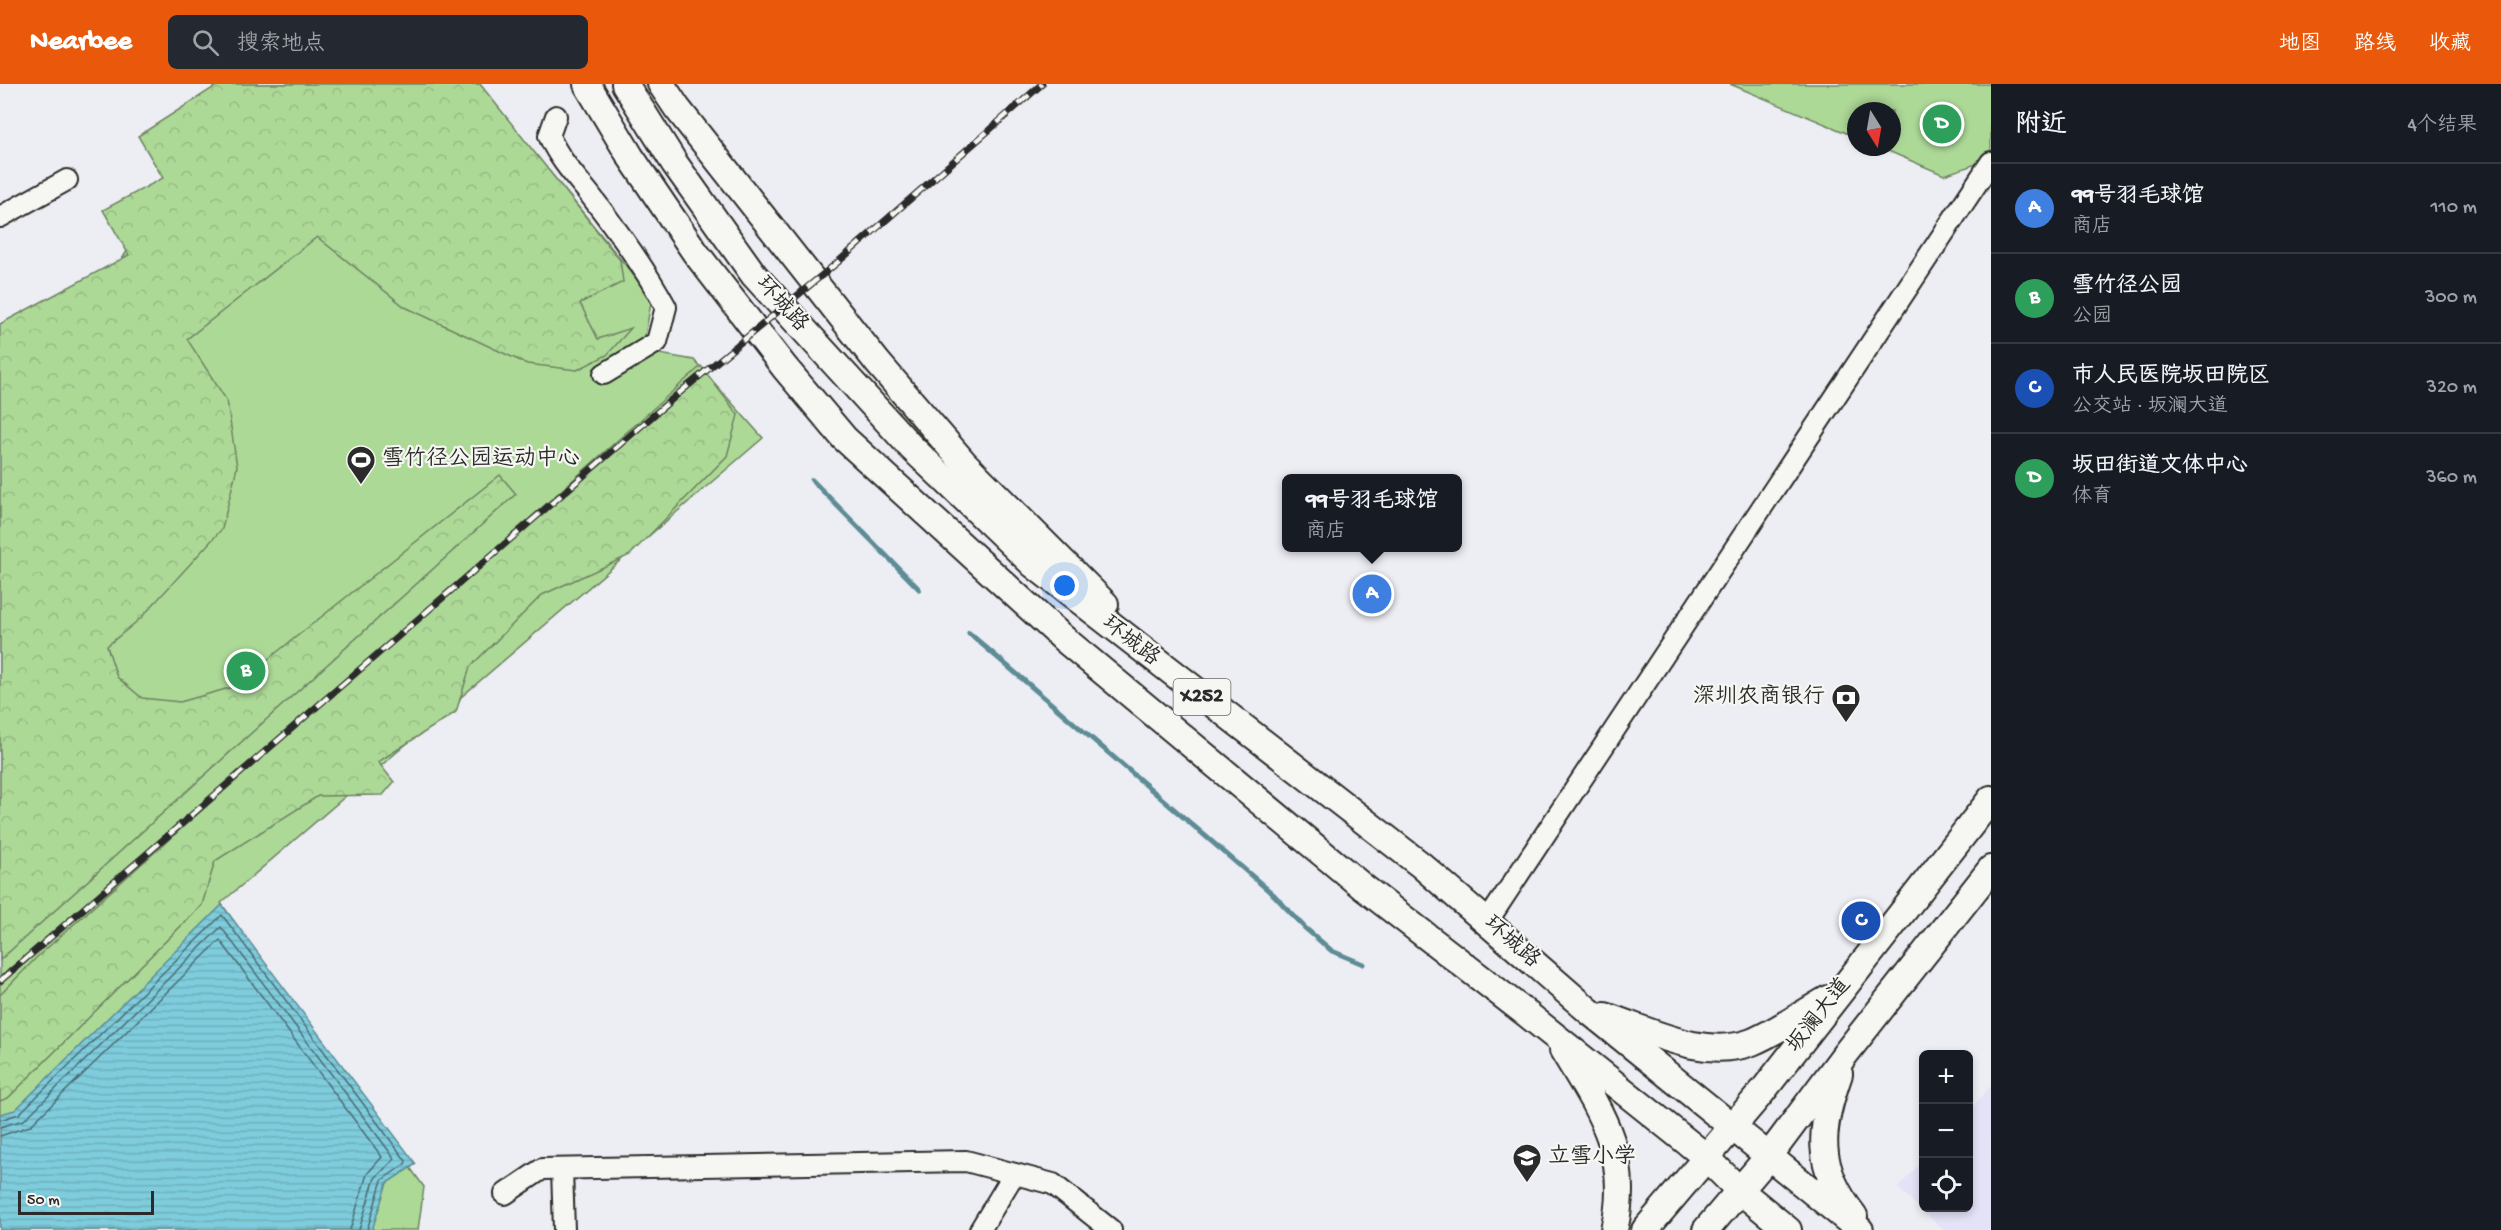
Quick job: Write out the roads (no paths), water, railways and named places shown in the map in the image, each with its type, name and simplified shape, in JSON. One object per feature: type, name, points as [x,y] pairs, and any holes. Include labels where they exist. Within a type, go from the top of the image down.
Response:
[{"type":"main road","name":"环城路","points":[[587,84],[630,156],[695,252],[785,368],[844,438],[1073,646],[1363,887],[1554,1035],[1706,1157],[1738,1189],[1788,1230]]},
{"type":"main road","name":"环城路","points":[[625,84],[675,164],[754,275],[911,447],[1034,565],[1422,864],[1589,1011],[1860,1230]]},
{"type":"main road","points":[[661,84],[677,108],[871,354],[964,463],[1196,692]]},
{"type":"main road","name":"坂澜大道","points":[[1645,1230],[1734,1127],[1991,799]]},
{"type":"main road","name":"坂澜大道","points":[[1706,1230],[1738,1189],[1769,1156],[1846,1053],[1991,869]]},
{"type":"main road","points":[[1589,1011],[1688,1044],[1719,1048],[1749,1042],[1764,1036],[1838,992]]},
{"type":"main road","points":[[1554,1035],[1604,1118],[1614,1143],[1620,1187],[1614,1230]]},
{"type":"main road","points":[[1846,1053],[1826,1110],[1823,1147],[1832,1182],[1840,1198],[1866,1230]]},
{"type":"street","points":[[556,117],[549,136],[557,154],[592,197],[650,278],[666,307],[657,342],[604,374]]},
{"type":"street","points":[[1488,922],[1991,162]]},
{"type":"street","points":[[0,217],[67,180]]},
{"type":"street","points":[[506,1194],[542,1169],[966,1161],[1053,1184],[1111,1230]]},
{"type":"street","points":[[562,1169],[564,1230]]},
{"type":"street","points":[[980,1230],[1014,1174]]},
{"type":"water","points":[[222,905],[416,1164],[387,1183],[372,1230],[0,1230],[0,1114],[15,1110]]},
{"type":"waterway","points":[[812,480],[919,589]]},
{"type":"waterway","points":[[969,633],[1274,895],[1305,928],[1332,951],[1363,964]]},
{"type":"railway","points":[[0,981],[678,394],[838,262],[1042,84]]},
{"type":"place","name":"坂田街道文体中心","points":[[1942,124]]},
{"type":"place","name":"雪竹径公园运动中心","points":[[361,486]]},
{"type":"place","name":"99号羽毛球馆","points":[[1372,594]]},
{"type":"place","name":"雪竹径公园","points":[[246,671]]},
{"type":"place","name":"深圳农商银行","points":[[1846,724]]},
{"type":"place","name":"市人民医院坂田院区","points":[[1861,921]]},
{"type":"place","name":"立雪小学","points":[[1527,1184]]}]
